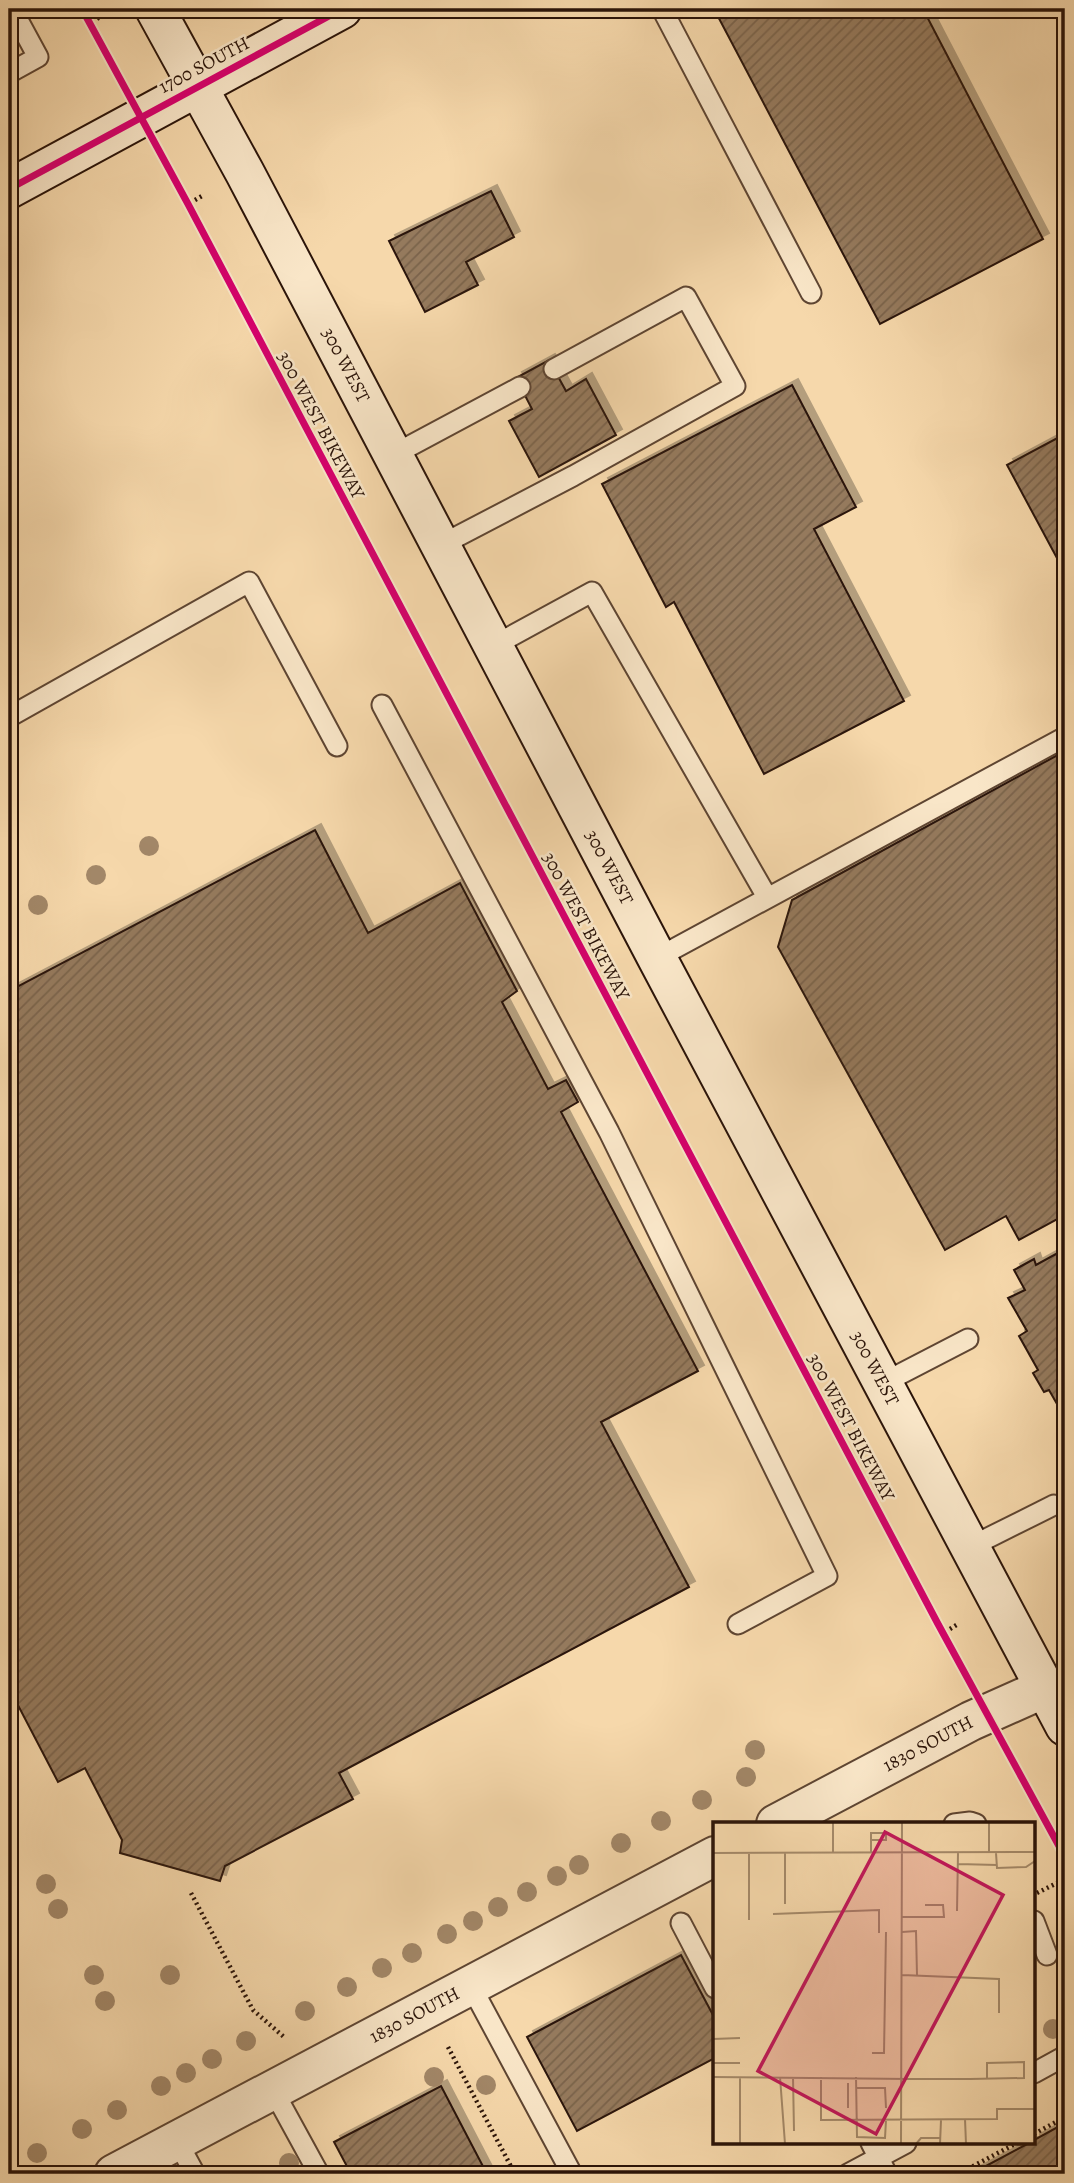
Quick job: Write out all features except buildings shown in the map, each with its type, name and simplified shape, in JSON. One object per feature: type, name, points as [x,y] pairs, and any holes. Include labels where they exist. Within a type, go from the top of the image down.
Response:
[{"type":"main road","name":"300 WEST","points":[[155,9],[970,1547],[1055,1684],[1065,1726]]},
{"type":"main road","name":"1700 SOUTH","points":[[9,189],[342,9]]},
{"type":"main road","name":"1830 SOUTH","points":[[780,1822],[971,1721],[1055,1684]]},
{"type":"main road","name":"1830 SOUTH","points":[[114,2174],[713,1857]]},
{"type":"lane","points":[[9,73],[38,57],[12,9]]},
{"type":"lane","points":[[662,9],[811,293]]},
{"type":"lane","points":[[440,545],[573,476],[735,386],[686,297],[554,369]]},
{"type":"lane","points":[[393,455],[520,387]]},
{"type":"lane","points":[[9,717],[249,582],[337,746]]},
{"type":"lane","points":[[493,646],[592,592],[767,897]]},
{"type":"lane","points":[[382,705],[609,1132],[827,1576],[738,1624]]},
{"type":"lane","points":[[657,958],[1065,737]]},
{"type":"lane","points":[[883,1383],[968,1339]]},
{"type":"lane","points":[[970,1547],[1054,1505]]},
{"type":"lane","points":[[681,1923],[713,1985]]},
{"type":"lane","points":[[1036,1926],[1047,1955]]},
{"type":"lane","points":[[471,1986],[572,2174]]},
{"type":"lane","points":[[1036,2072],[1065,2056]]},
{"type":"lane","points":[[273,2090],[319,2174]]},
{"type":"lane","points":[[177,2141],[195,2174]]},
{"type":"lane","points":[[848,2174],[904,2144]]},
{"type":"path","points":[[189,200],[202,196]]},
{"type":"path","points":[[950,1629],[958,1624]]},
{"type":"path","points":[[1036,1894],[1061,1881]]},
{"type":"path","points":[[191,1893],[253,2010],[284,2037]]},
{"type":"path","points":[[448,2047],[515,2174]]},
{"type":"path","points":[[1036,2133],[1065,2117]]},
{"type":"path","points":[[958,2174],[1015,2144]]},
{"type":"cycle path","name":"300 WEST BIKEWAY","points":[[82,9],[188,204],[938,1624],[1065,1857]]},
{"type":"cycle path","points":[[9,189],[342,9]]}]
